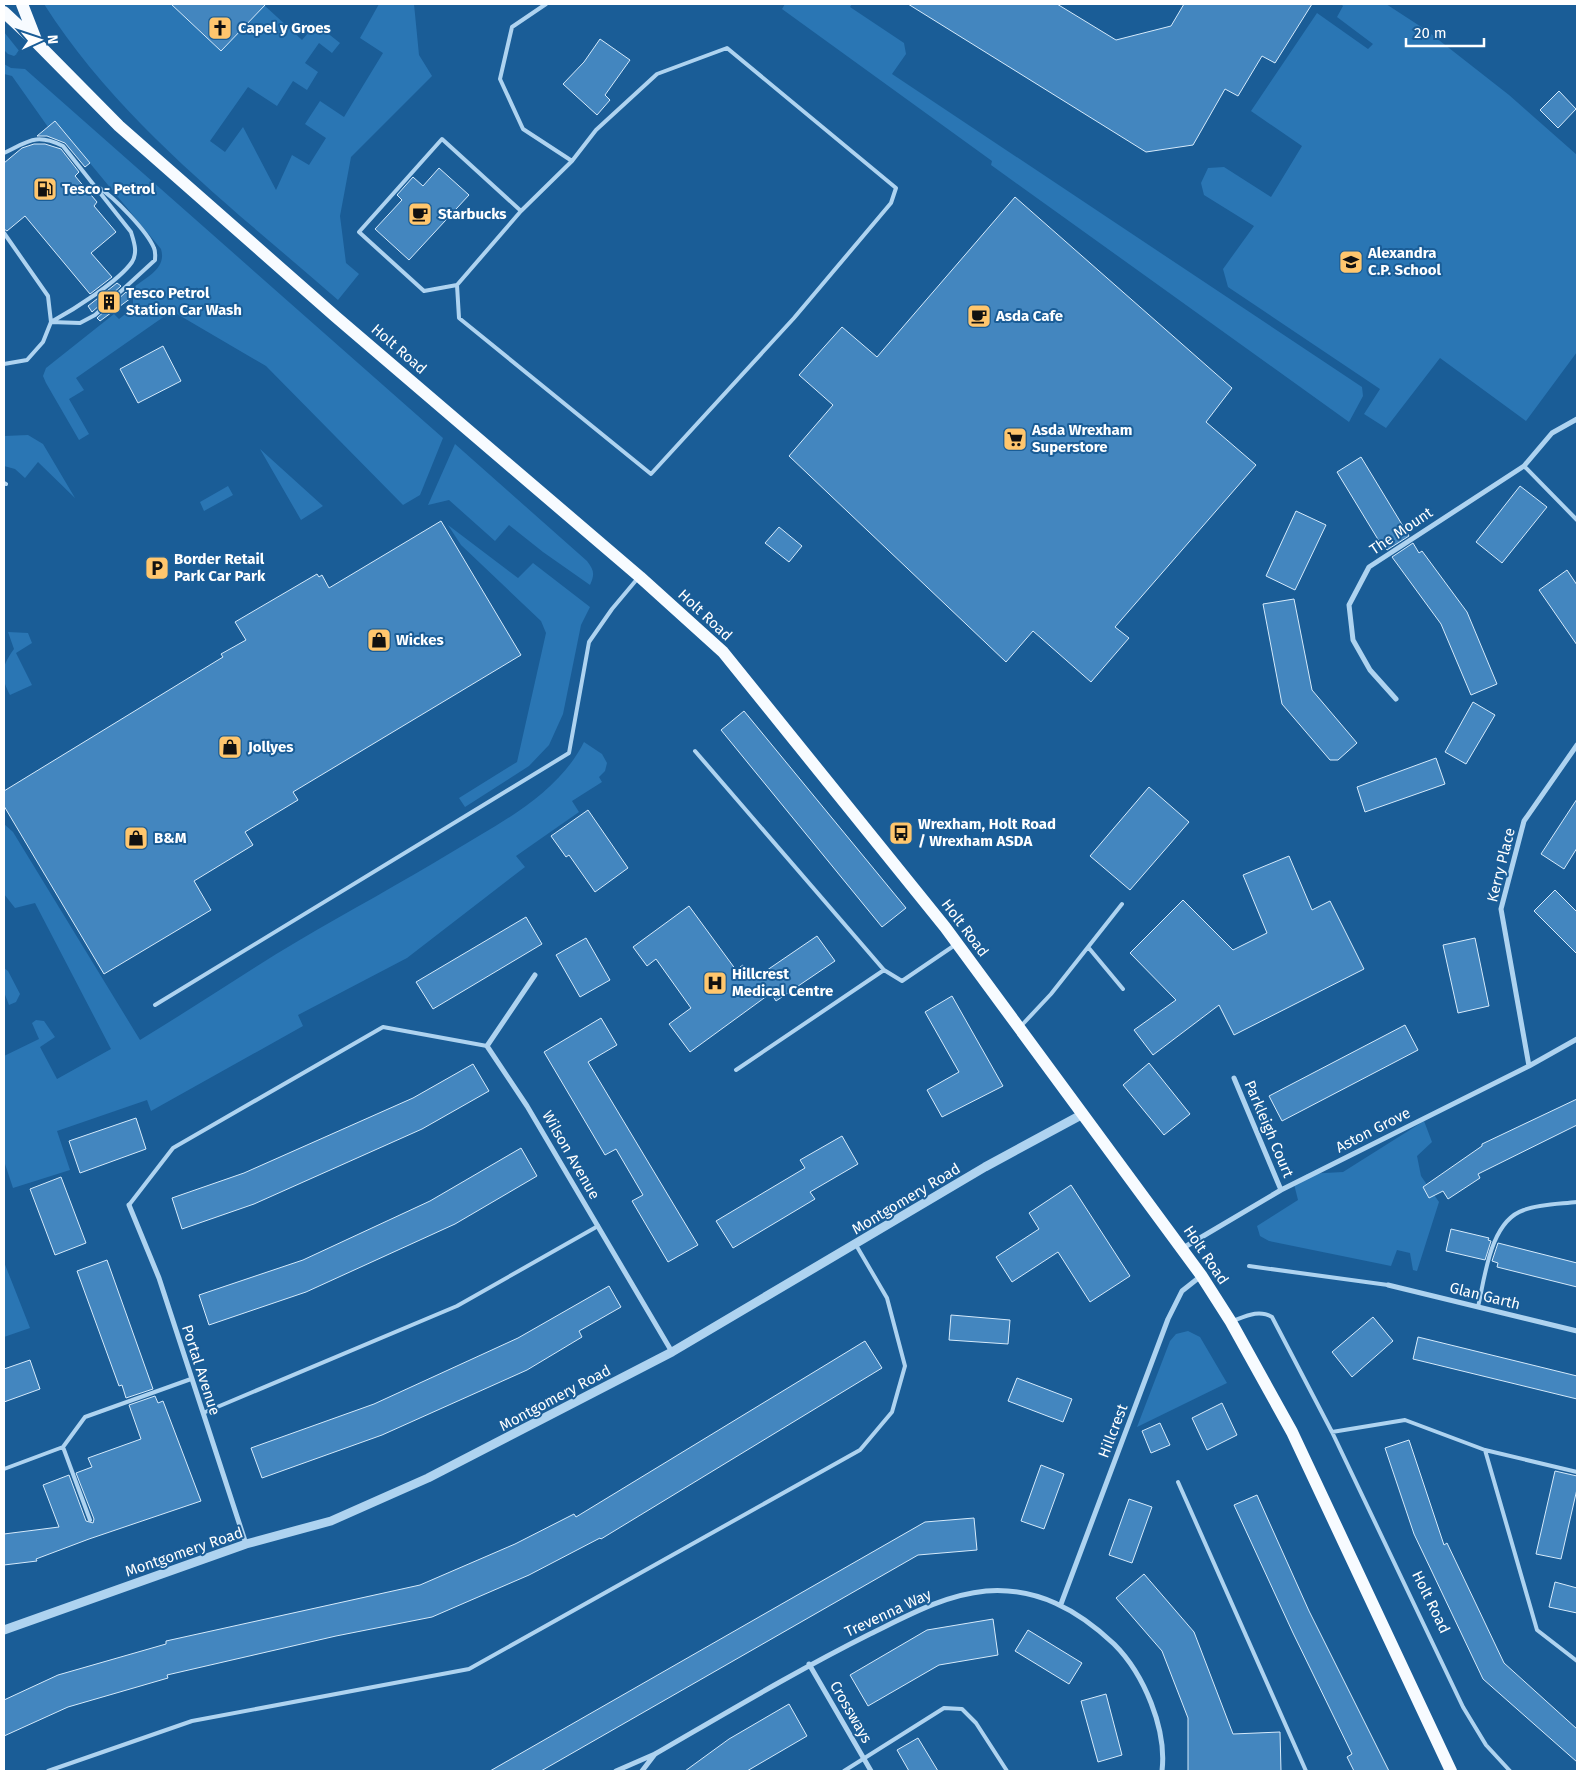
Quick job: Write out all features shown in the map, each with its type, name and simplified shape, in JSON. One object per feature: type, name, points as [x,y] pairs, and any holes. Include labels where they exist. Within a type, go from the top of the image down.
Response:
[{"type":"main road","name":"Holt Road","points":[[22,4],[37,43]]},
{"type":"main road","name":"Holt Road","points":[[4,12],[119,126],[336,317],[640,577],[723,652],[957,943],[1183,1248],[1231,1322],[1292,1432],[1451,1771]]},
{"type":"street","name":"The Mount","points":[[1396,699],[1370,670],[1353,640],[1349,605],[1369,567],[1524,466],[1552,433],[1577,419]]},
{"type":"street","name":"Kerry Place","points":[[1529,1066],[1501,909],[1524,821],[1577,745]]},
{"type":"street","points":[[488,1046],[535,976]]},
{"type":"street","name":"Aston Grove","points":[[1183,1248],[1281,1190],[1529,1066],[1577,1039]]},
{"type":"street","name":"Wilson Avenue","points":[[488,1046],[528,1106],[672,1352]]},
{"type":"street","name":"Parkleigh Court","points":[[1234,1078],[1281,1190]]},
{"type":"street","name":"Montgomery Road","points":[[4,1630],[246,1544],[331,1521],[428,1478],[672,1352],[856,1245],[985,1167],[1083,1114]]},
{"type":"street","name":"Portal Avenue","points":[[129,1205],[159,1278],[246,1544]]},
{"type":"street","name":"Hillcrest","points":[[1061,1604],[1168,1319],[1182,1291],[1201,1276]]},
{"type":"street","name":"Glan Garth","points":[[1388,1285],[1577,1331]]},
{"type":"street","name":"Trevenna Way","points":[[642,1771],[656,1754],[810,1664],[925,1607],[956,1597],[986,1591],[1027,1593],[1061,1604],[1094,1626],[1122,1653],[1142,1686],[1158,1719],[1163,1757],[1162,1771]]},
{"type":"street","name":"Crossways","points":[[810,1664],[871,1771]]},
{"type":"street","points":[[616,1771],[656,1754]]},
{"type":"lane","points":[[546,4],[512,28],[500,79],[524,128],[572,161]]},
{"type":"lane","points":[[457,285],[459,318],[651,474],[794,318],[891,203],[896,188],[727,48],[657,74],[596,130],[572,161],[521,212],[457,285],[424,292],[358,232],[442,139],[521,212]]},
{"type":"lane","points":[[4,153],[36,139],[48,138],[63,146],[131,232],[136,246],[132,261],[74,309],[52,322]]},
{"type":"lane","points":[[52,322],[80,323],[95,315],[155,260],[155,249],[146,236],[112,196],[95,185]]},
{"type":"lane","points":[[4,233],[48,296],[52,322],[44,342],[28,360],[4,364]]},
{"type":"lane","points":[[1524,466],[1577,520]]},
{"type":"lane","points":[[155,1005],[569,753],[589,642],[612,609],[640,577]]},
{"type":"lane","points":[[695,751],[884,970],[902,980],[957,943]]},
{"type":"lane","points":[[1019,1028],[1051,994],[1122,904]]},
{"type":"lane","points":[[1088,947],[1123,988]]},
{"type":"lane","points":[[736,1070],[884,970]]},
{"type":"lane","points":[[129,1205],[173,1148],[383,1027],[488,1046]]},
{"type":"lane","points":[[1478,1307],[1494,1242],[1502,1224],[1525,1209],[1577,1202]]},
{"type":"lane","points":[[202,1413],[457,1306],[598,1226]]},
{"type":"lane","points":[[48,1771],[192,1721],[469,1669],[860,1450],[892,1412],[905,1366],[887,1298],[856,1245]]},
{"type":"lane","points":[[1250,1266],[1388,1285]]},
{"type":"lane","name":"Holt Road","points":[[1231,1322],[1257,1313],[1265,1313],[1272,1317],[1332,1432],[1463,1707],[1486,1745],[1510,1771]]},
{"type":"lane","points":[[4,1468],[63,1447],[85,1417],[191,1379]]},
{"type":"lane","points":[[1332,1432],[1405,1420],[1485,1450],[1577,1472]]},
{"type":"lane","points":[[63,1447],[90,1520]]},
{"type":"lane","points":[[1485,1450],[1536,1630],[1577,1661]]},
{"type":"lane","points":[[1178,1482],[1306,1771]]},
{"type":"lane","points":[[844,1771],[944,1708],[962,1709],[976,1723],[1007,1771]]},
{"type":"shaded area","points":[[44,4],[171,4],[221,51],[264,5],[302,40],[316,24],[340,43],[332,53],[319,43],[305,63],[318,72],[307,90],[293,81],[277,106],[248,87],[210,141],[225,152],[243,127],[276,190],[292,155],[309,165],[326,138],[305,124],[320,101],[344,117],[383,53],[360,38],[379,4],[414,4],[419,55],[432,76],[351,157],[340,216],[346,263],[359,274],[338,300],[219,197],[143,126],[74,47]]},
{"type":"shaded area","points":[[785,4],[852,4],[850,7],[904,43],[906,54],[892,74],[1362,387],[1363,396],[1349,422],[991,165],[992,161],[782,9]]},
{"type":"shaded area","points":[[1341,4],[1386,4],[1426,30],[1509,95],[1577,155],[1577,352],[1526,421],[1440,358],[1386,428],[1364,414],[1380,389],[1228,287],[1223,269],[1254,226],[1204,195],[1201,183],[1208,168],[1224,167],[1271,197],[1302,146],[1251,111],[1317,13],[1368,49],[1373,44],[1337,17],[1343,6]]},
{"type":"shaded area","points":[[4,32],[20,52],[14,56],[4,50]]},
{"type":"shaded area","points":[[4,64],[11,68],[25,69],[443,438],[420,495],[403,505],[266,366],[172,311],[76,378],[84,390],[69,399],[89,434],[79,440],[46,383],[43,376],[46,368],[114,314],[119,319],[133,308],[133,288],[158,267],[162,256],[161,249],[55,121],[48,127],[12,76],[4,74]]},
{"type":"shaded area","points":[[28,435],[43,444],[75,498],[38,462],[25,478],[15,469],[4,466],[4,436]]},
{"type":"shaded area","points":[[455,444],[587,561],[593,572],[590,585],[509,525],[495,541],[449,500],[428,505]]},
{"type":"shaded area","points":[[260,449],[323,506],[301,520]]},
{"type":"shaded area","points":[[228,486],[233,495],[204,511],[200,502]]},
{"type":"shaded area","points":[[448,525],[518,578],[533,563],[590,607],[581,625],[563,714],[549,745],[529,766],[465,807],[459,798],[517,762],[546,633],[541,621],[461,545]]},
{"type":"shaded area","points":[[8,632],[28,633],[32,643],[16,653],[32,685],[10,695],[3,677],[4,666],[14,649]]},
{"type":"shaded area","points":[[584,742],[602,754],[607,763],[605,771],[599,777],[602,782],[572,801],[579,812],[516,856],[525,867],[407,958],[298,1015],[303,1026],[151,1111],[147,1100],[57,1131],[70,1170],[13,1188],[4,1161],[4,1056],[39,1039],[32,1023],[36,1020],[44,1021],[55,1037],[40,1047],[57,1079],[111,1049],[35,903],[15,908],[4,894],[4,824],[13,832],[140,1040],[258,965],[414,875],[526,806],[559,777],[573,760]]},
{"type":"shaded area","points":[[4,968],[8,971],[20,994],[16,1002],[9,1005],[4,992]]},
{"type":"shaded area","points":[[1424,1121],[1432,1142],[1417,1156],[1421,1176],[1439,1202],[1417,1271],[1413,1270],[1410,1253],[1397,1250],[1391,1266],[1269,1241],[1260,1236],[1257,1226],[1298,1200],[1294,1184],[1307,1174],[1343,1172]]},
{"type":"shaded area","points":[[4,1262],[30,1328],[4,1337]]},
{"type":"shaded area","points":[[1188,1331],[1200,1337],[1227,1383],[1137,1427],[1170,1341],[1176,1334]]},
{"type":"building","name":"Capel y Groes","points":[[171,4],[266,4],[221,51]]},
{"type":"building","points":[[908,4],[1057,4],[1116,40],[1171,26],[1184,4],[1312,4],[1275,63],[1262,56],[1238,96],[1225,89],[1193,145],[1146,152]]},
{"type":"building","points":[[600,39],[630,60],[605,95],[610,100],[597,115],[563,84],[584,62]]},
{"type":"building","points":[[1559,91],[1576,109],[1558,128],[1540,110]]},
{"type":"building","points":[[55,121],[90,163],[85,167],[65,143],[47,136],[37,136]]},
{"type":"building","name":"Tesco - Petrol","points":[[34,144],[45,144],[61,149],[79,172],[75,176],[97,202],[94,206],[116,232],[91,253],[112,277],[90,294],[25,216],[7,231],[4,229],[4,163],[22,148]]},
{"type":"building","name":"Starbucks","points":[[439,168],[469,195],[409,260],[375,229],[402,200],[397,195],[413,177],[423,186]]},
{"type":"building","name":"Asda Wrexham Superstore","points":[[1015,197],[1232,388],[1206,422],[1256,465],[1115,627],[1129,638],[1091,682],[1033,631],[1006,662],[789,456],[833,405],[799,375],[842,327],[877,357]]},
{"type":"building","points":[[117,283],[121,286],[92,312],[88,306]]},
{"type":"building","points":[[126,292],[131,298],[100,321],[97,318]]},
{"type":"building","points":[[163,346],[181,381],[138,403],[120,369]]},
{"type":"building","points":[[1361,457],[1409,536],[1387,550],[1379,541],[1337,472]]},
{"type":"building","points":[[1520,486],[1547,507],[1502,563],[1476,542]]},
{"type":"building","points":[[1296,511],[1326,525],[1295,590],[1266,576]]},
{"type":"building","points":[[441,521],[521,655],[293,792],[298,800],[245,832],[253,845],[194,881],[211,910],[104,974],[4,806],[4,791],[223,657],[221,654],[246,640],[235,622],[317,574],[319,577],[322,575],[329,588]]},
{"type":"building","points":[[779,527],[802,546],[789,562],[765,543]]},
{"type":"building","points":[[1413,543],[1419,553],[1422,551],[1467,612],[1497,684],[1471,695],[1441,624],[1392,557]]},
{"type":"building","points":[[1567,570],[1577,585],[1577,645],[1539,590]]},
{"type":"building","points":[[1294,599],[1312,690],[1357,743],[1338,760],[1330,760],[1282,704],[1263,604]]},
{"type":"building","points":[[1473,702],[1495,715],[1466,764],[1445,752]]},
{"type":"building","points":[[744,711],[906,908],[882,927],[721,730]]},
{"type":"building","points":[[1436,758],[1445,784],[1365,812],[1357,787]]},
{"type":"building","points":[[1149,787],[1189,822],[1130,890],[1090,856]]},
{"type":"building","points":[[1577,799],[1577,848],[1564,869],[1541,854]]},
{"type":"building","points":[[588,810],[628,868],[595,892],[569,855],[566,857],[551,836]]},
{"type":"building","points":[[1289,856],[1312,910],[1330,901],[1364,969],[1234,1035],[1219,1005],[1153,1055],[1134,1030],[1176,1000],[1130,953],[1183,900],[1233,950],[1267,933],[1243,875]]},
{"type":"building","points":[[1555,890],[1577,912],[1577,954],[1534,911]]},
{"type":"building","name":"Hillcrest Medical Centre","points":[[689,906],[736,970],[743,965],[754,979],[817,936],[835,961],[776,1001],[771,993],[690,1052],[669,1024],[691,1008],[656,959],[647,966],[633,947]]},
{"type":"building","points":[[526,917],[542,944],[433,1009],[416,982]]},
{"type":"building","points":[[586,938],[610,980],[580,997],[556,955]]},
{"type":"building","points":[[1475,938],[1489,1006],[1458,1013],[1443,945]]},
{"type":"building","points":[[952,996],[1003,1086],[942,1117],[927,1090],[959,1072],[925,1012]]},
{"type":"building","points":[[601,1018],[617,1045],[588,1062],[698,1245],[668,1262],[632,1201],[643,1195],[616,1149],[605,1155],[544,1052]]},
{"type":"building","points":[[1405,1025],[1418,1050],[1282,1121],[1269,1096]]},
{"type":"building","points":[[1149,1063],[1190,1114],[1164,1135],[1123,1085]]},
{"type":"building","points":[[473,1064],[489,1091],[422,1129],[254,1204],[182,1229],[172,1198],[244,1173],[413,1098]]},
{"type":"building","points":[[1577,1099],[1577,1125],[1478,1174],[1480,1178],[1448,1199],[1443,1191],[1429,1198],[1423,1187],[1482,1146],[1482,1144]]},
{"type":"building","points":[[136,1118],[146,1149],[80,1173],[69,1141]]},
{"type":"building","points":[[842,1136],[858,1164],[810,1192],[815,1199],[733,1248],[716,1221],[805,1168],[800,1160]]},
{"type":"building","points":[[521,1148],[537,1176],[455,1224],[306,1292],[209,1325],[199,1295],[303,1260],[430,1201]]},
{"type":"building","points":[[61,1177],[86,1243],[55,1255],[30,1189]]},
{"type":"building","points":[[1071,1185],[1130,1276],[1090,1302],[1058,1252],[1012,1282],[996,1257],[1039,1229],[1029,1213]]},
{"type":"building","points":[[1451,1229],[1489,1238],[1488,1240],[1491,1241],[1485,1260],[1446,1251]]},
{"type":"building","points":[[1498,1243],[1577,1263],[1577,1287],[1497,1267],[1498,1263],[1492,1261]]},
{"type":"building","points":[[107,1260],[153,1389],[126,1398],[122,1385],[119,1386],[77,1271]]},
{"type":"building","points":[[609,1286],[621,1307],[579,1331],[582,1337],[527,1370],[382,1435],[262,1478],[251,1448],[374,1404],[518,1338]]},
{"type":"building","points":[[951,1315],[1010,1320],[1008,1344],[949,1340]]},
{"type":"building","points":[[1373,1317],[1393,1341],[1352,1377],[1332,1352]]},
{"type":"building","points":[[1418,1337],[1577,1376],[1577,1399],[1413,1359]]},
{"type":"building","points":[[865,1341],[882,1368],[601,1539],[529,1575],[432,1617],[336,1636],[167,1675],[168,1678],[68,1707],[4,1736],[4,1700],[58,1675],[166,1644],[166,1641],[420,1585],[515,1544],[574,1514],[576,1517]]},
{"type":"building","points":[[30,1360],[40,1389],[4,1402],[4,1369]]},
{"type":"building","points":[[1017,1378],[1072,1399],[1063,1422],[1008,1401]]},
{"type":"building","points":[[155,1396],[158,1403],[163,1401],[201,1501],[89,1539],[36,1559],[37,1561],[4,1565],[4,1534],[59,1527],[43,1485],[69,1475],[86,1521],[93,1523],[94,1519],[76,1473],[92,1467],[88,1458],[141,1439],[129,1405]]},
{"type":"building","points":[[1222,1403],[1237,1435],[1207,1450],[1192,1418]]},
{"type":"building","points":[[1160,1423],[1170,1445],[1151,1453],[1142,1431]]},
{"type":"building","points":[[1409,1440],[1444,1545],[1447,1543],[1504,1663],[1577,1729],[1577,1762],[1483,1679],[1414,1534],[1385,1448]]},
{"type":"building","points":[[1041,1465],[1064,1474],[1044,1529],[1021,1521]]},
{"type":"building","points":[[1555,1471],[1577,1476],[1577,1489],[1561,1559],[1536,1554]]},
{"type":"building","points":[[1257,1495],[1309,1611],[1389,1771],[1354,1771],[1347,1757],[1352,1754],[1234,1505]]},
{"type":"building","points":[[1129,1499],[1152,1507],[1132,1563],[1109,1555]]},
{"type":"building","points":[[974,1518],[977,1550],[918,1555],[541,1771],[490,1771],[925,1522]]},
{"type":"building","points":[[1144,1574],[1194,1632],[1233,1734],[1280,1732],[1281,1771],[1188,1771],[1188,1718],[1162,1651],[1116,1598]]},
{"type":"building","points":[[1555,1582],[1577,1588],[1577,1613],[1549,1607]]},
{"type":"building","points":[[993,1619],[998,1655],[939,1665],[868,1706],[850,1675],[927,1630]]},
{"type":"building","points":[[1028,1630],[1082,1663],[1069,1684],[1015,1651]]},
{"type":"building","points":[[1106,1694],[1122,1755],[1098,1762],[1081,1701]]},
{"type":"building","points":[[789,1704],[807,1736],[747,1771],[685,1771],[729,1739]]},
{"type":"building","points":[[918,1738],[938,1771],[909,1771],[897,1750]]},
{"type":"place","name":"Capel y Groes","points":[[220,28]]},
{"type":"place","name":"Tesco - Petrol","points":[[45,189]]},
{"type":"place","name":"Starbucks","points":[[420,214]]},
{"type":"place","name":"Alexandra C.P. School","points":[[1351,262]]},
{"type":"place","name":"Tesco Petrol Station Car Wash","points":[[109,302]]},
{"type":"place","name":"Asda Cafe","points":[[979,316]]},
{"type":"place","name":"Asda Wrexham Superstore","points":[[1015,439]]},
{"type":"place","name":"Border Retail Park Car Park","points":[[157,568]]},
{"type":"place","name":"Wickes","points":[[379,640]]},
{"type":"place","name":"Jollyes","points":[[230,747]]},
{"type":"place","name":"Wrexham, Holt Road / Wrexham ASDA","points":[[901,833]]},
{"type":"place","name":"B&M","points":[[136,838]]},
{"type":"place","name":"Hillcrest Medical Centre","points":[[715,983]]}]
